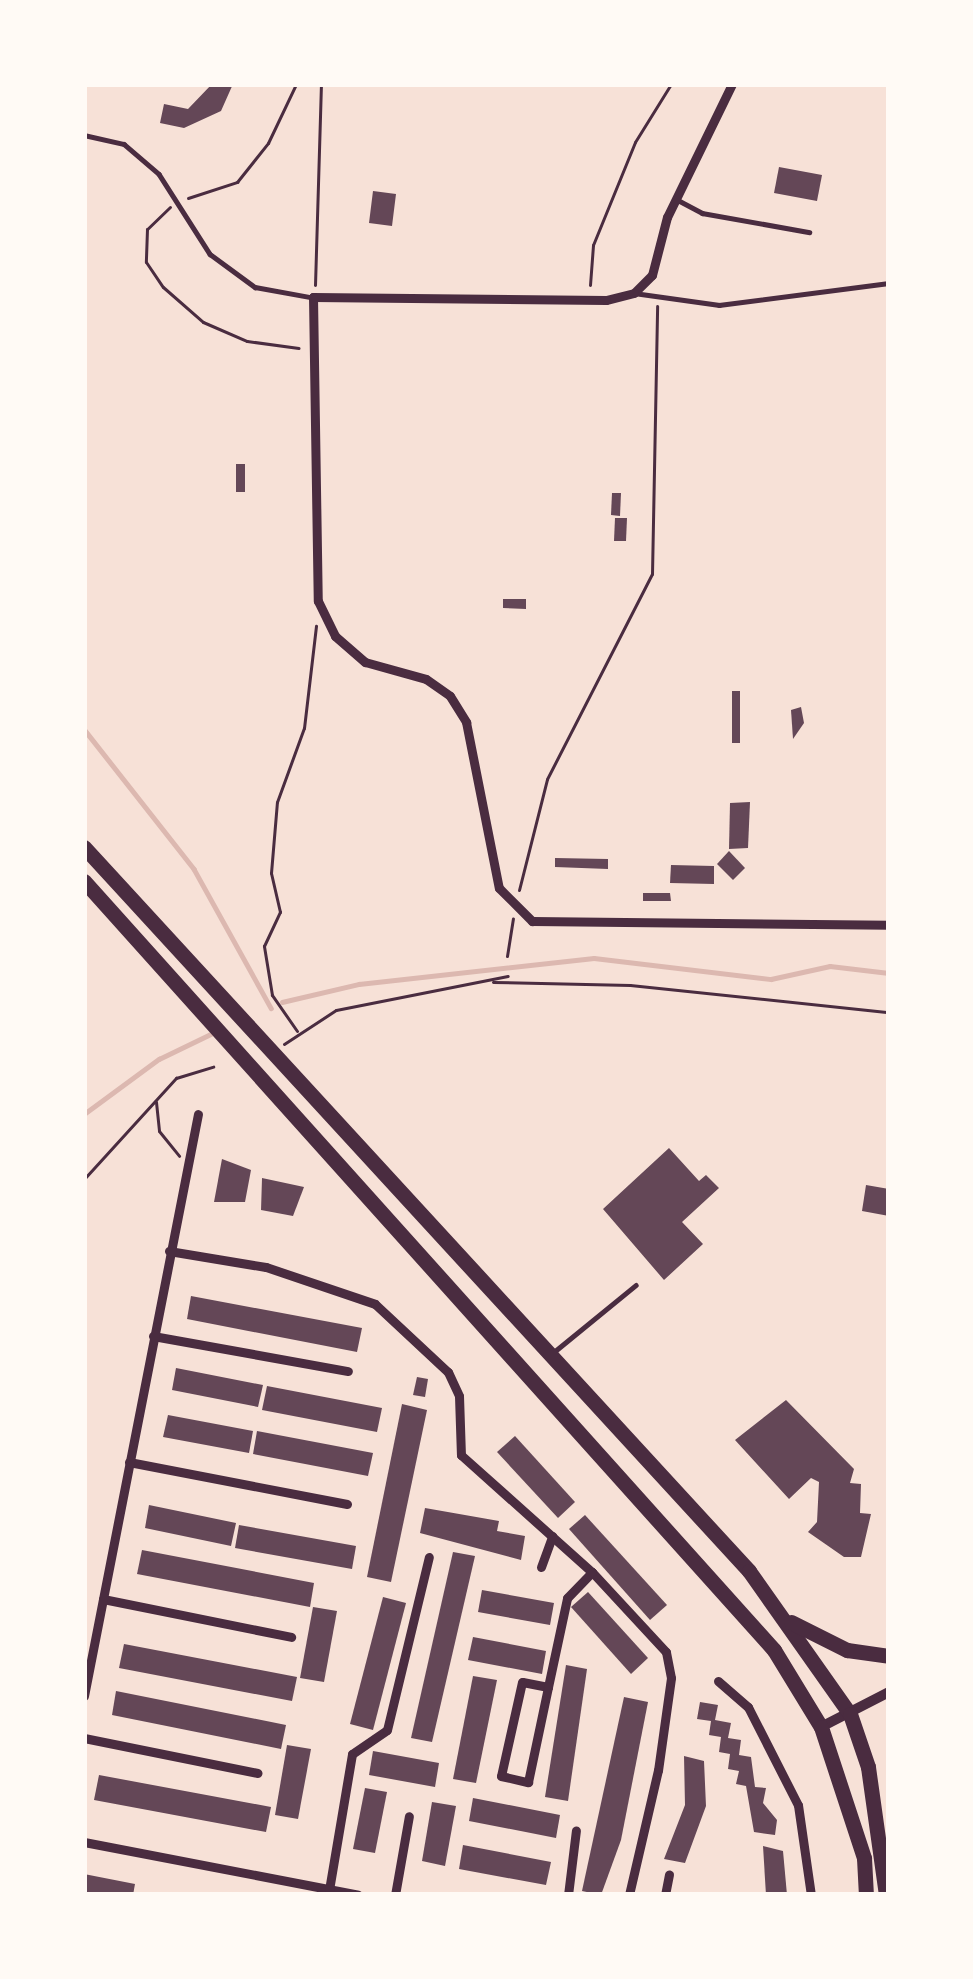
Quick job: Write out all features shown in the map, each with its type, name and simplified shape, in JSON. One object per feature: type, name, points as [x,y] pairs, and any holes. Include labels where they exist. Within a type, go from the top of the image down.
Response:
[{"type":"highway","points":[[84,847],[550,1354],[785,1619],[850,1714],[868,1767],[886,1895]]},
{"type":"highway","points":[[84,881],[774,1650],[821,1727],[864,1858],[866,1895]]},
{"type":"highway","points":[[785,1619],[847,1650],[889,1656]]},
{"type":"street","points":[[732,84],[676,199],[652,275],[634,293],[588,299],[313,297],[318,601],[335,636],[365,662],[426,680],[451,696],[466,722],[499,888],[514,910],[532,921],[889,925]]},
{"type":"street","points":[[84,1696],[198,1114]]},
{"type":"street","points":[[170,1251],[266,1267],[375,1304],[448,1372],[459,1396],[460,1455],[592,1572],[666,1652],[671,1678],[629,1895]]},
{"type":"street","points":[[153,1336],[348,1371]]},
{"type":"street","points":[[129,1462],[346,1504]]},
{"type":"street","points":[[542,1568],[552,1536]]},
{"type":"street","points":[[329,1890],[352,1754],[387,1730],[429,1557]]},
{"type":"street","points":[[548,1687],[522,1682],[501,1776],[528,1781],[567,1598],[592,1572]]},
{"type":"street","points":[[103,1599],[291,1637]]},
{"type":"street","points":[[718,1681],[748,1707],[798,1805],[811,1895]]},
{"type":"street","points":[[821,1727],[889,1692]]},
{"type":"street","points":[[84,1738],[258,1773]]},
{"type":"street","points":[[395,1895],[409,1816]]},
{"type":"street","points":[[568,1895],[576,1830]]},
{"type":"street","points":[[84,1842],[358,1895]]},
{"type":"street","points":[[665,1895],[669,1874]]},
{"type":"lane","points":[[84,135],[124,144],[176,201],[211,254],[255,287],[313,297]]},
{"type":"lane","points":[[676,199],[702,213],[809,232]]},
{"type":"lane","points":[[634,293],[719,305],[889,283]]},
{"type":"lane","points":[[550,1354],[636,1286]]},
{"type":"path","points":[[296,84],[268,143],[237,182],[176,201],[148,229],[146,262],[164,287],[203,322],[248,341],[314,348]]},
{"type":"path","points":[[313,297],[322,249],[321,84]]},
{"type":"path","points":[[588,299],[593,245],[635,142],[670,84]]},
{"type":"path","points":[[507,956],[547,779],[652,574],[660,452],[656,298]]},
{"type":"path","points":[[297,1031],[272,995],[264,946],[280,912],[271,873],[277,802],[304,728],[318,601]]},
{"type":"path","points":[[284,1045],[297,1031],[336,1010],[508,976]]},
{"type":"path","points":[[493,982],[630,986],[889,1012]]},
{"type":"path","points":[[84,1179],[176,1078],[213,1067]]},
{"type":"path","points":[[156,1100],[164,1141],[188,1163]]},
{"type":"building","points":[[212,84],[233,84],[221,111],[184,128],[160,123],[164,104],[188,109]]},
{"type":"building","points":[[779,167],[822,175],[817,201],[774,193]]},
{"type":"building","points":[[373,191],[396,194],[392,226],[369,223]]},
{"type":"building","points":[[236,464],[245,464],[245,492],[236,492]]},
{"type":"building","points":[[612,493],[621,493],[620,516],[611,515]]},
{"type":"building","points":[[615,518],[627,518],[626,541],[614,541]]},
{"type":"building","points":[[503,599],[526,599],[526,609],[503,608]]},
{"type":"building","points":[[732,691],[740,691],[740,743],[732,743]]},
{"type":"building","points":[[801,707],[804,723],[793,739],[791,710]]},
{"type":"building","points":[[750,802],[748,848],[729,849],[730,803]]},
{"type":"building","points":[[729,851],[745,868],[733,880],[717,864]]},
{"type":"building","points":[[555,858],[608,859],[608,869],[555,867]]},
{"type":"building","points":[[671,865],[714,866],[714,884],[670,883]]},
{"type":"building","points":[[643,893],[670,893],[671,901],[643,901]]},
{"type":"building","points":[[669,1148],[699,1181],[706,1175],[719,1188],[682,1222],[703,1244],[664,1280],[603,1209]]},
{"type":"building","points":[[222,1159],[251,1170],[245,1202],[214,1202]]},
{"type":"building","points":[[262,1178],[304,1187],[293,1216],[261,1210]]},
{"type":"building","points":[[866,1185],[889,1189],[889,1216],[862,1211]]},
{"type":"building","points":[[191,1296],[362,1328],[357,1352],[187,1319]]},
{"type":"building","points":[[176,1368],[263,1385],[258,1407],[172,1390]]},
{"type":"building","points":[[417,1377],[428,1379],[425,1397],[413,1395]]},
{"type":"building","points":[[267,1386],[382,1408],[377,1432],[262,1410]]},
{"type":"building","points":[[786,1400],[854,1469],[850,1483],[861,1484],[860,1513],[871,1514],[861,1557],[844,1557],[808,1532],[817,1522],[819,1482],[811,1478],[789,1499],[735,1440]]},
{"type":"building","points":[[402,1404],[427,1410],[391,1582],[367,1577]]},
{"type":"building","points":[[168,1415],[253,1431],[249,1453],[163,1437]]},
{"type":"building","points":[[257,1431],[373,1453],[368,1476],[253,1454]]},
{"type":"building","points":[[515,1436],[575,1502],[558,1518],[497,1452]]},
{"type":"building","points":[[149,1505],[236,1523],[231,1546],[145,1528]]},
{"type":"building","points":[[425,1508],[499,1521],[497,1531],[525,1536],[521,1560],[420,1533]]},
{"type":"building","points":[[585,1515],[667,1605],[650,1620],[569,1529]]},
{"type":"building","points":[[239,1525],[356,1546],[352,1569],[235,1548]]},
{"type":"building","points":[[142,1550],[314,1583],[310,1607],[137,1574]]},
{"type":"building","points":[[453,1552],[475,1556],[432,1742],[411,1738]]},
{"type":"building","points":[[482,1590],[554,1603],[550,1625],[478,1612]]},
{"type":"building","points":[[588,1592],[648,1658],[631,1674],[571,1607]]},
{"type":"building","points":[[383,1597],[406,1603],[373,1730],[350,1724]]},
{"type":"building","points":[[313,1607],[337,1611],[324,1682],[300,1678]]},
{"type":"building","points":[[473,1637],[546,1651],[542,1674],[468,1660]]},
{"type":"building","points":[[124,1644],[297,1677],[292,1701],[119,1668]]},
{"type":"building","points":[[566,1665],[587,1669],[568,1801],[545,1797]]},
{"type":"building","points":[[473,1676],[497,1680],[476,1783],[453,1779]]},
{"type":"building","points":[[116,1691],[286,1725],[281,1749],[112,1715]]},
{"type":"building","points":[[624,1697],[648,1702],[621,1840],[601,1895],[582,1891]]},
{"type":"building","points":[[700,1702],[718,1705],[715,1720],[731,1723],[728,1738],[741,1740],[739,1755],[751,1757],[755,1787],[766,1788],[763,1803],[777,1820],[775,1835],[754,1832],[746,1786],[736,1784],[739,1771],[728,1769],[730,1754],[719,1752],[721,1737],[709,1735],[711,1721],[697,1719]]},
{"type":"building","points":[[287,1745],[311,1749],[298,1819],[275,1815]]},
{"type":"building","points":[[373,1751],[439,1763],[435,1787],[369,1775]]},
{"type":"building","points":[[684,1756],[704,1761],[706,1806],[685,1863],[664,1859],[685,1805]]},
{"type":"building","points":[[99,1775],[271,1807],[266,1832],[94,1800]]},
{"type":"building","points":[[365,1788],[387,1792],[375,1853],[353,1849]]},
{"type":"building","points":[[473,1798],[560,1815],[556,1838],[469,1821]]},
{"type":"building","points":[[432,1802],[456,1806],[445,1866],[422,1861]]},
{"type":"building","points":[[463,1845],[551,1862],[546,1885],[459,1869]]},
{"type":"building","points":[[763,1846],[783,1851],[787,1895],[766,1895]]},
{"type":"building","points":[[84,1874],[135,1884],[133,1895],[84,1895]]},
{"type":"waterway","points":[[84,729],[194,869],[271,1008]]},
{"type":"waterway","points":[[282,1002],[359,984],[594,958],[771,979],[830,966],[889,973]]},
{"type":"waterway","points":[[84,1114],[159,1059],[211,1034]]}]
